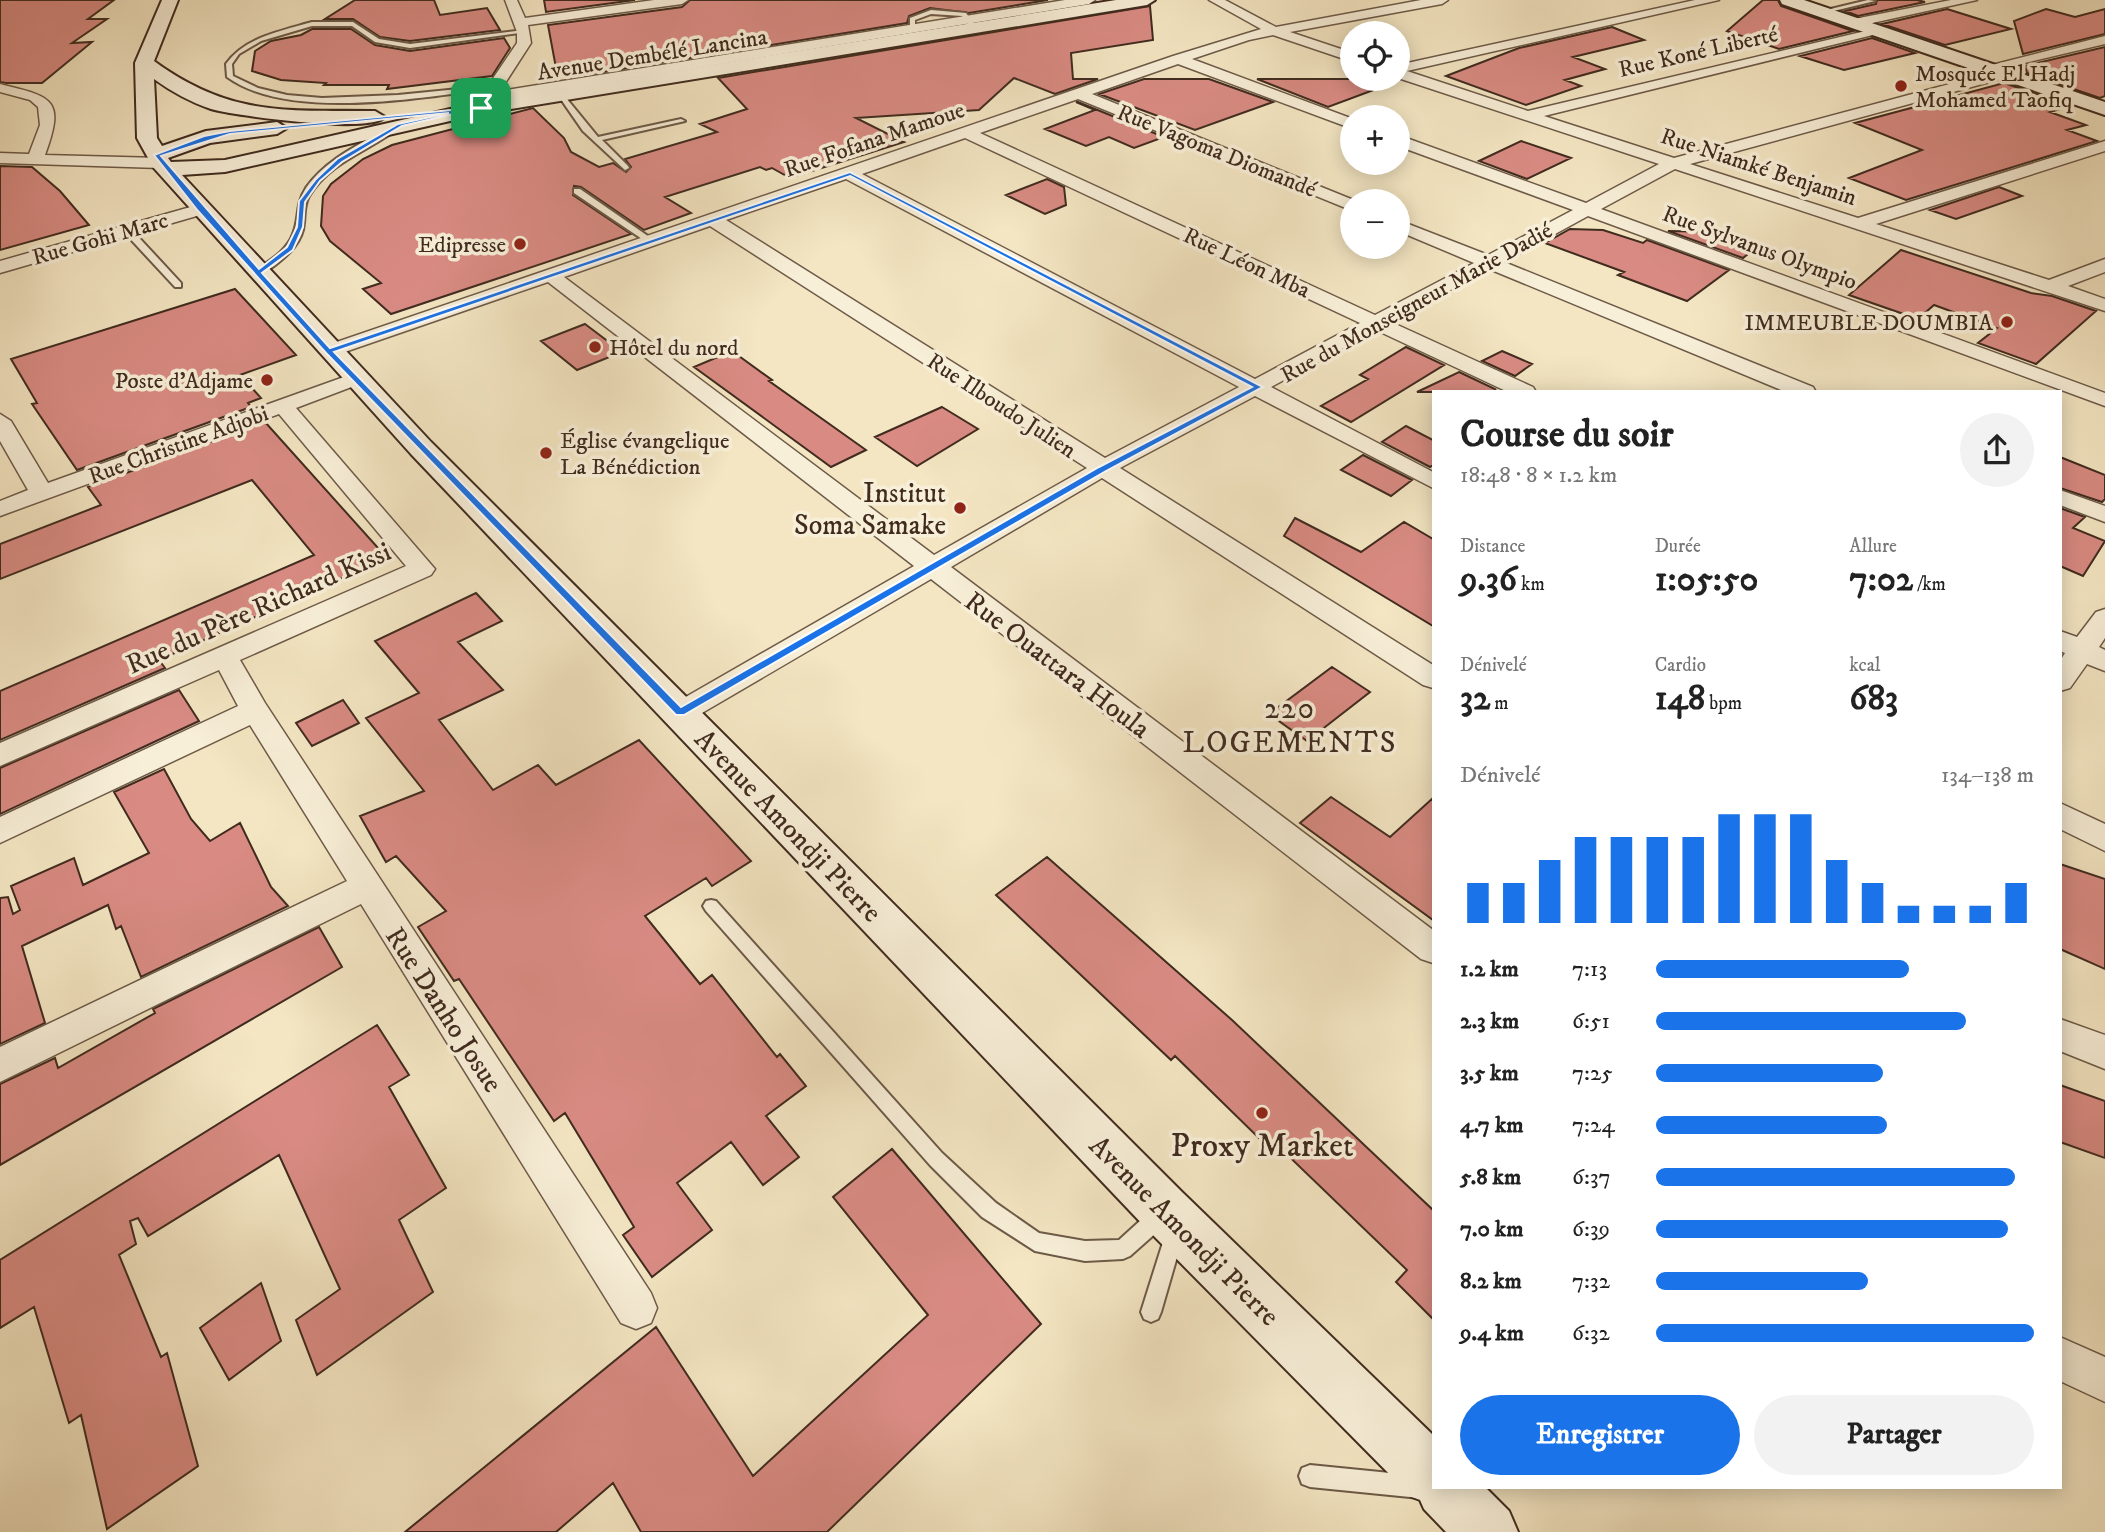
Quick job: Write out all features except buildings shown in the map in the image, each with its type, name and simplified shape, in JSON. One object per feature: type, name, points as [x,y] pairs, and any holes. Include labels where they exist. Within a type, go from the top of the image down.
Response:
[{"type":"street","name":"Avenue Amondji Pierre","points":[[170,0],[144,63],[147,138],[162,162],[201,209],[355,379],[1432,1484]]},
{"type":"street","points":[[489,97],[524,43],[522,27],[511,0]]},
{"type":"street","points":[[522,27],[682,0]]},
{"type":"street","points":[[489,97],[912,29],[971,24],[1089,0]]},
{"type":"street","name":"Avenue Dembélé Lancina","points":[[162,162],[225,166],[489,97],[562,95],[971,24],[1147,0]]},
{"type":"street","points":[[1215,0],[1274,31],[1340,54]]},
{"type":"street","name":"Rue Fofana Mamoue","points":[[329,351],[1246,36],[1442,0]]},
{"type":"street","points":[[1410,68],[1713,0]]},
{"type":"street","points":[[1788,0],[2105,109]]},
{"type":"street","points":[[1854,23],[1971,0]]},
{"type":"street","name":"Rue Koné Liberté","points":[[1528,115],[1878,32]]},
{"type":"street","name":"Rue du Monseigneur Marie Dadié","points":[[680,713],[1102,469],[1674,163],[2105,40]]},
{"type":"street","points":[[1178,59],[1340,119]]},
{"type":"street","points":[[144,63],[198,97],[222,105],[290,114],[393,121]]},
{"type":"street","name":"Rue Niamké Benjamin","points":[[1410,75],[2105,305]]},
{"type":"street","points":[[0,88],[20,92],[45,104],[48,125],[35,159]]},
{"type":"street","name":"Rue Vagoma Diomandé","points":[[1082,94],[1340,201]]},
{"type":"street","name":"Avenue Dembélé Lancina","points":[[162,162],[206,137],[393,121]]},
{"type":"street","name":"Rue Léon Mba","points":[[968,132],[1521,390]]},
{"type":"street","name":"Rue Sylvanus Olympio","points":[[1410,144],[2105,400]]},
{"type":"street","points":[[1861,223],[2105,146]]},
{"type":"street","points":[[201,209],[202,196],[208,187],[239,167],[273,154]]},
{"type":"street","points":[[0,158],[162,162]]},
{"type":"street","points":[[850,174],[1432,480]]},
{"type":"street","name":"Rue Gohi Marc","points":[[0,267],[201,209]]},
{"type":"street","name":"Rue Ilboudo Julien","points":[[713,220],[1432,677]]},
{"type":"street","points":[[1410,230],[1800,390]]},
{"type":"street","points":[[2049,287],[2105,265]]},
{"type":"street","name":"Rue Ouattara Houla","points":[[550,275],[1432,948]]},
{"type":"street","name":"Rue Christine Adjobi","points":[[0,509],[355,379]]},
{"type":"street","name":"Rue du Père Richard Kissi","points":[[0,755],[422,569],[283,406]]},
{"type":"street","points":[[0,421],[42,494]]},
{"type":"street","points":[[2062,498],[2105,515]]},
{"type":"street","points":[[2062,678],[2105,618]]},
{"type":"street","name":"Rue Danho Josue","points":[[224,655],[255,710],[636,1308]]},
{"type":"street","points":[[0,831],[255,710]]},
{"type":"street","points":[[2062,816],[2105,839]]},
{"type":"street","points":[[0,1065],[367,886]]},
{"type":"street","points":[[2062,1036],[2105,1052]]},
{"type":"street","points":[[2062,1359],[2105,1380]]},
{"type":"street","name":"Avenue Amondji Pierre","points":[[1443,1495],[1488,1532]]},
{"type":"lane","points":[[1821,12],[1872,1]]},
{"type":"lane","points":[[489,97],[307,98],[243,86],[230,77],[229,64],[237,53],[258,40],[312,24],[337,21],[353,24],[377,41],[410,46],[522,27]]},
{"type":"lane","points":[[562,95],[597,139],[625,168]]},
{"type":"lane","points":[[258,273],[290,248],[300,227],[302,201],[318,180],[340,160],[393,121]]},
{"type":"lane","points":[[597,139],[681,121]]},
{"type":"lane","points":[[577,191],[651,241]]},
{"type":"lane","points":[[127,230],[178,285]]},
{"type":"lane","points":[[711,906],[936,1159],[989,1210],[1035,1242],[1085,1251],[1123,1249],[1171,1218]]},
{"type":"lane","points":[[1151,1312],[1171,1218]]},
{"type":"lane","points":[[1310,1476],[1443,1495]]},
{"type":"place","name":"Mosquée El Hadj Mohamed Taofiq","points":[[1901,86]]},
{"type":"place","name":"Edipresse","points":[[520,244]]},
{"type":"place","name":"IMMEUBLE DOUMBIA","points":[[2007,322]]},
{"type":"place","name":"Hôtel du nord","points":[[595,347]]},
{"type":"place","name":"Poste d'Adjame","points":[[267,380]]},
{"type":"place","name":"Église évangelique La Bénédiction","points":[[546,453]]},
{"type":"place","name":"Institut Soma Samake","points":[[960,508]]},
{"type":"place","name":"Proxy Market","points":[[1262,1113]]},
{"type":"district","name":"220 LOGEMENTS","points":[[1290,725]]},
{"type":"route","points":[[481,108],[230,133],[206,137],[158,155],[160,163],[168,169],[201,209],[329,351],[850,174],[1259,387],[1102,469],[680,713],[421,448],[355,379],[329,351],[258,273],[290,248],[300,227],[302,201],[318,180],[340,160],[400,125],[481,108]]}]
